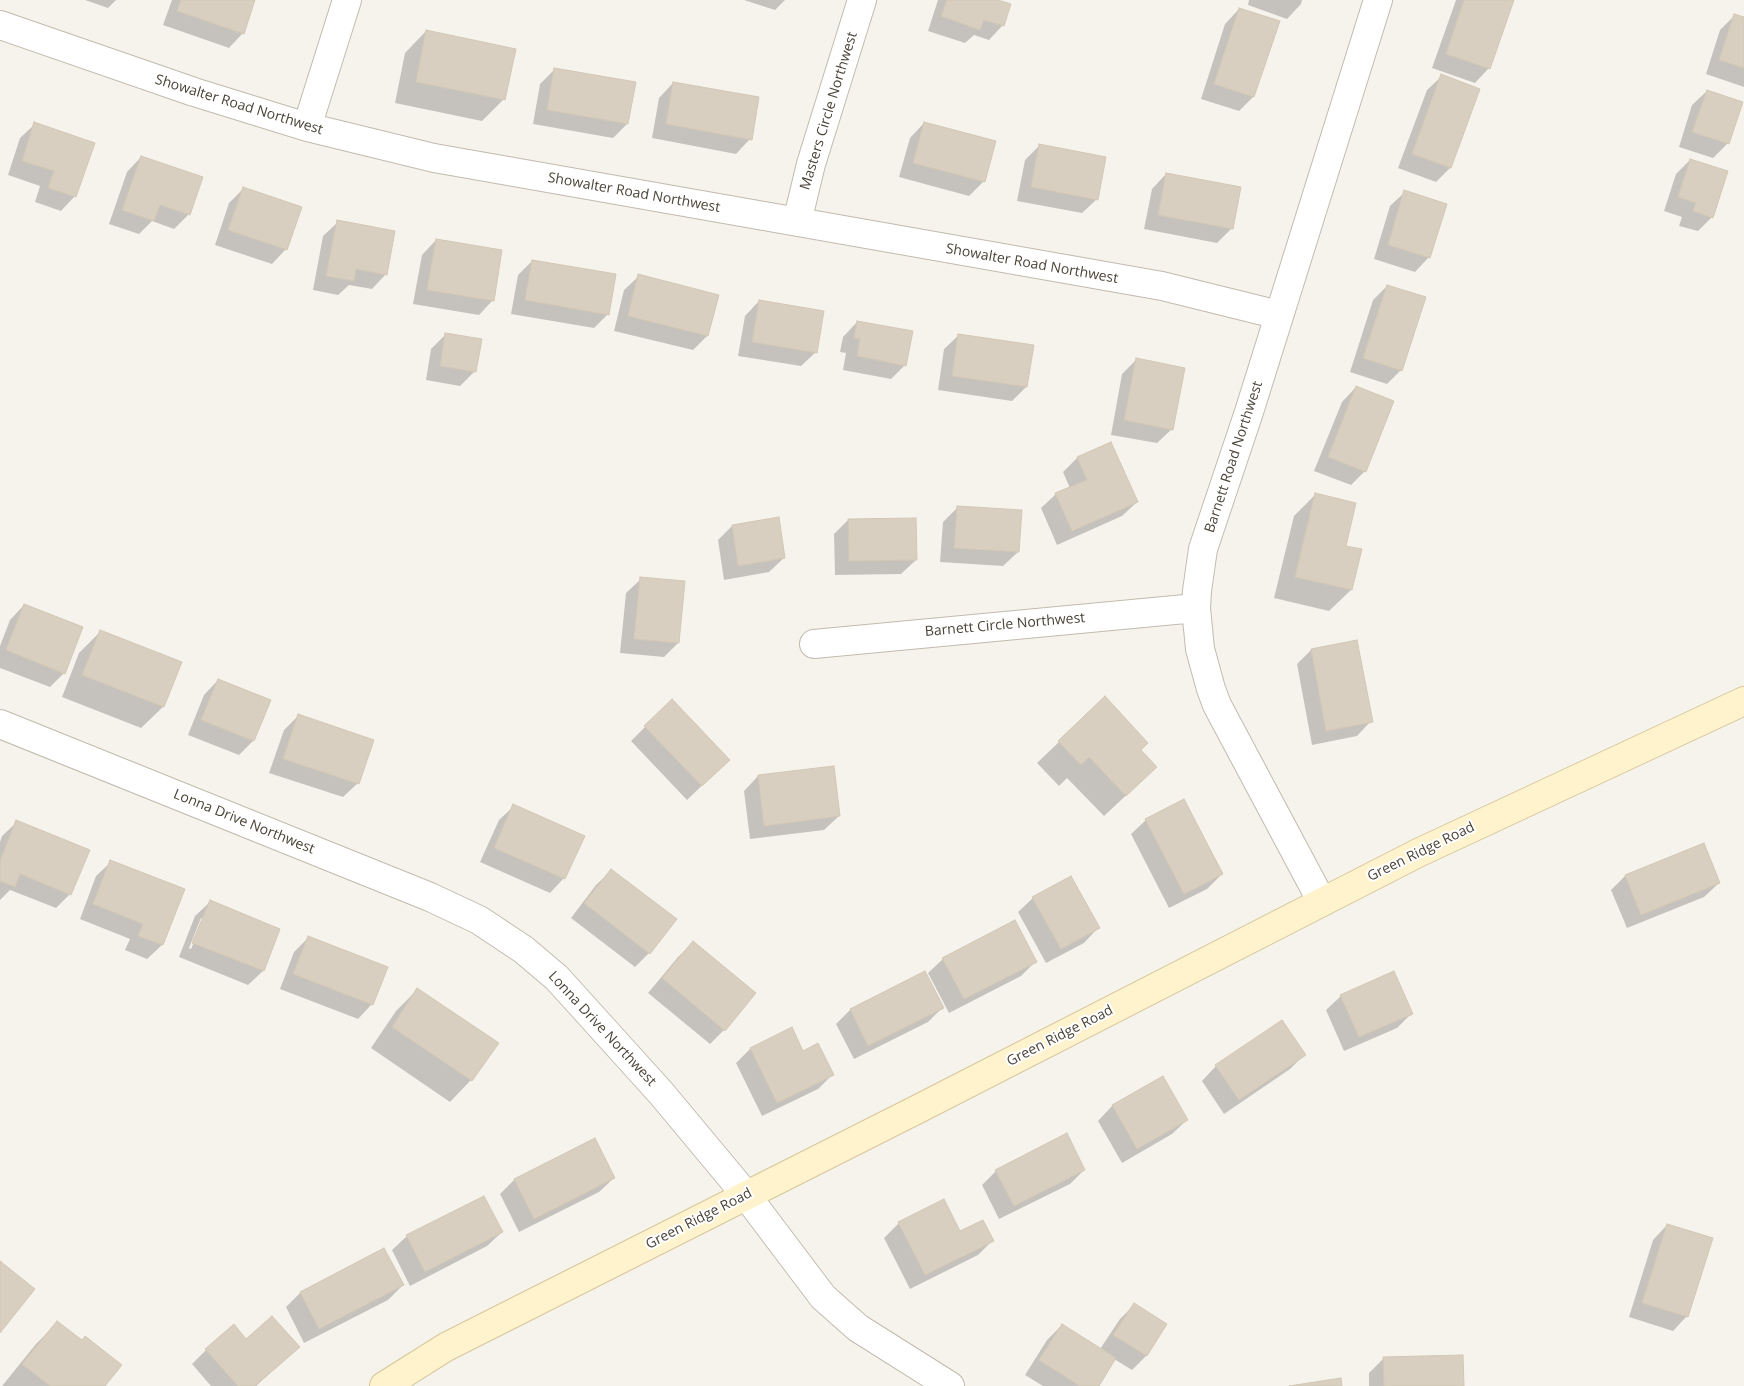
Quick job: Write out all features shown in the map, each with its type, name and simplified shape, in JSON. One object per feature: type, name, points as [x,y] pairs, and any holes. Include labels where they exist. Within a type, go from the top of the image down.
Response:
[{"type":"street","points":[[307,127],[347,0]]},
{"type":"street","name":"Masters Circle Northwest","points":[[797,222],[812,164],[862,0]]},
{"type":"street","name":"Barnett Road Northwest","points":[[1322,902],[1217,705],[1200,649],[1196,608],[1197,591],[1203,549],[1249,412],[1378,0]]},
{"type":"street","name":"Showalter Road Northwest","points":[[0,25],[194,92],[307,127],[434,158],[1162,286],[1279,315]]},
{"type":"street","name":"Barnett Circle Northwest","points":[[814,644],[1196,608]]},
{"type":"street","name":"Green Ridge Road","points":[[384,1386],[446,1347],[1418,852],[1744,701]]},
{"type":"street","name":"Lonna Drive Northwest","points":[[0,724],[430,897],[479,920],[524,950],[557,978],[661,1094],[746,1195],[823,1297],[858,1328],[950,1386]]},
{"type":"building","points":[[181,0],[255,0],[244,34],[177,11]]},
{"type":"building","points":[[947,0],[998,0],[1011,4],[1004,26],[984,20],[980,30],[941,16]]},
{"type":"building","points":[[1464,0],[1514,0],[1490,69],[1446,54]]},
{"type":"building","points":[[1239,8],[1280,21],[1254,97],[1214,84]]},
{"type":"building","points":[[1734,14],[1744,17],[1744,68],[1719,60]]},
{"type":"building","points":[[426,30],[516,49],[505,100],[416,82]]},
{"type":"building","points":[[554,68],[636,82],[628,124],[547,110]]},
{"type":"building","points":[[1441,74],[1480,89],[1451,168],[1412,154]]},
{"type":"building","points":[[673,82],[759,97],[752,140],[666,124]]},
{"type":"building","points":[[1707,90],[1743,102],[1729,144],[1692,132]]},
{"type":"building","points":[[34,122],[95,143],[76,197],[48,188],[54,171],[22,161]]},
{"type":"building","points":[[924,122],[996,141],[985,182],[913,163]]},
{"type":"building","points":[[1039,144],[1106,157],[1098,200],[1031,187]]},
{"type":"building","points":[[141,156],[203,177],[190,215],[160,205],[154,221],[122,210]]},
{"type":"building","points":[[1690,159],[1728,171],[1713,218],[1693,211],[1696,203],[1678,197]]},
{"type":"building","points":[[1166,173],[1241,187],[1233,229],[1158,215]]},
{"type":"building","points":[[243,187],[302,207],[287,250],[228,230]]},
{"type":"building","points":[[1404,190],[1447,204],[1430,258],[1388,245]]},
{"type":"building","points":[[337,220],[395,231],[387,275],[356,269],[354,281],[326,276]]},
{"type":"building","points":[[436,239],[502,250],[494,301],[427,290]]},
{"type":"building","points":[[532,260],[616,274],[609,315],[525,300]]},
{"type":"building","points":[[638,274],[719,295],[708,336],[628,316]]},
{"type":"building","points":[[1387,285],[1426,297],[1402,371],[1363,358]]},
{"type":"building","points":[[759,300],[824,311],[817,353],[752,342]]},
{"type":"building","points":[[857,321],[913,331],[906,366],[857,356],[860,339],[854,338]]},
{"type":"building","points":[[445,333],[482,339],[476,372],[440,366]]},
{"type":"building","points":[[958,334],[1034,345],[1027,387],[952,376]]},
{"type":"building","points":[[1136,358],[1185,368],[1173,430],[1124,420]]},
{"type":"building","points":[[1356,386],[1394,401],[1366,472],[1328,457]]},
{"type":"building","points":[[1111,442],[1138,502],[1072,531],[1055,493],[1087,480],[1077,457]]},
{"type":"building","points":[[1315,493],[1356,503],[1346,546],[1362,549],[1352,590],[1295,577]]},
{"type":"building","points":[[957,506],[1022,510],[1019,552],[954,548]]},
{"type":"building","points":[[779,517],[785,558],[738,566],[732,525]]},
{"type":"building","points":[[916,518],[917,560],[849,561],[848,519]]},
{"type":"building","points":[[640,577],[685,581],[679,643],[634,639]]},
{"type":"building","points":[[24,604],[83,627],[65,674],[6,650]]},
{"type":"building","points":[[100,630],[182,662],[164,707],[82,675]]},
{"type":"building","points":[[1357,640],[1373,722],[1326,731],[1311,649]]},
{"type":"building","points":[[218,679],[271,700],[254,741],[201,720]]},
{"type":"building","points":[[1105,696],[1148,743],[1141,750],[1157,767],[1126,796],[1089,757],[1081,765],[1058,741]]},
{"type":"building","points":[[672,699],[730,760],[702,786],[644,726]]},
{"type":"building","points":[[298,714],[374,740],[359,784],[283,759]]},
{"type":"building","points":[[834,766],[840,816],[764,826],[758,775]]},
{"type":"building","points":[[1184,799],[1223,874],[1184,894],[1145,819]]},
{"type":"building","points":[[513,804],[585,836],[565,879],[494,848]]},
{"type":"building","points":[[16,820],[90,850],[71,895],[20,874],[15,887],[0,881],[0,861]]},
{"type":"building","points":[[1704,843],[1720,883],[1641,915],[1625,875]]},
{"type":"building","points":[[110,860],[185,889],[163,945],[138,936],[143,924],[93,904]]},
{"type":"building","points":[[611,869],[677,919],[650,954],[584,903]]},
{"type":"building","points":[[1071,876],[1100,928],[1061,949],[1032,897]]},
{"type":"building","points":[[210,900],[280,929],[264,971],[192,943]]},
{"type":"building","points":[[1015,920],[1037,962],[964,999],[942,958]]},
{"type":"building","points":[[308,936],[388,967],[373,1005],[293,974]]},
{"type":"building","points":[[693,941],[756,993],[725,1031],[662,978]]},
{"type":"building","points":[[925,971],[944,1008],[868,1046],[850,1009]]},
{"type":"building","points":[[1394,971],[1413,1014],[1359,1037],[1340,995]]},
{"type":"building","points":[[417,988],[499,1043],[472,1081],[392,1027]]},
{"type":"building","points":[[1282,1020],[1306,1055],[1239,1100],[1215,1065]]},
{"type":"building","points":[[792,1027],[803,1051],[818,1043],[834,1075],[777,1103],[750,1048]]},
{"type":"building","points":[[1163,1076],[1188,1120],[1137,1149],[1112,1105]]},
{"type":"building","points":[[1067,1133],[1085,1170],[1014,1206],[995,1170]]},
{"type":"building","points":[[595,1138],[615,1178],[534,1219],[514,1179]]},
{"type":"building","points":[[484,1196],[503,1232],[425,1272],[406,1235]]},
{"type":"building","points":[[944,1199],[960,1231],[983,1220],[994,1241],[925,1275],[898,1222]]},
{"type":"building","points":[[1667,1224],[1713,1238],[1688,1317],[1642,1303]]},
{"type":"building","points":[[384,1248],[404,1285],[319,1329],[300,1292]]},
{"type":"building","points":[[0,1261],[35,1289],[0,1333]]},
{"type":"building","points":[[1134,1303],[1167,1324],[1147,1356],[1113,1335]]},
{"type":"building","points":[[272,1316],[300,1347],[255,1386],[238,1386],[205,1349],[234,1324],[246,1339]]},
{"type":"building","points":[[57,1321],[82,1340],[85,1336],[122,1365],[105,1386],[50,1386],[22,1364]]},
{"type":"building","points":[[1062,1324],[1116,1358],[1099,1386],[1080,1386],[1039,1360]]},
{"type":"building","points":[[1463,1355],[1464,1386],[1384,1386],[1383,1357]]},
{"type":"building","points":[[1341,1378],[1342,1386],[1289,1386]]}]
